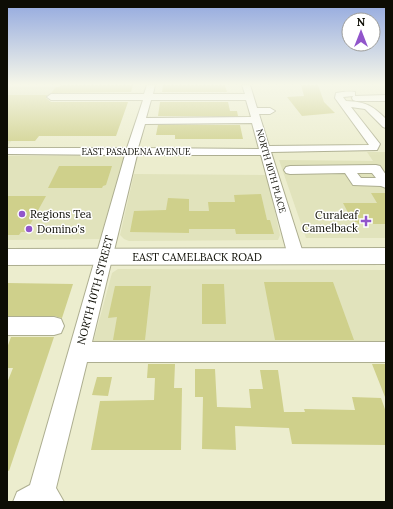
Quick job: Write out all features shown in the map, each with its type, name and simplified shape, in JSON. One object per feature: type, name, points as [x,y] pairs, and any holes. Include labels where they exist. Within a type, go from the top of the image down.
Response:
[{"type":"main road","name":"EAST CAMELBACK ROAD","points":[[7,257],[386,256]]},
{"type":"street","name":"NORTH 10TH STREET","points":[[39,500],[145,109]]},
{"type":"street","points":[[141,121],[253,109],[269,109]]},
{"type":"street","name":"NORTH 10TH PLACE","points":[[253,109],[296,256]]},
{"type":"street","name":"EAST PASADENA AVENUE","points":[[7,151],[265,151],[373,148],[375,144],[348,109]]},
{"type":"street","points":[[371,109],[386,126]]},
{"type":"street","points":[[290,170],[349,170],[357,182],[385,183]]},
{"type":"street","points":[[7,326],[54,326]]},
{"type":"street","points":[[79,352],[386,352]]},
{"type":"shaded area","points":[[7,109],[38,109],[7,146]]},
{"type":"shaded area","points":[[367,152],[386,152],[386,238],[306,238],[279,160],[373,161]]},
{"type":"shaded area","points":[[7,156],[125,156],[100,239],[7,240]]},
{"type":"shaded area","points":[[134,174],[267,175],[280,235],[278,240],[129,241],[124,239],[120,235]]},
{"type":"shaded area","points":[[118,269],[386,270],[386,348],[92,347],[112,273]]},
{"type":"building","points":[[7,109],[126,109],[116,136],[39,136],[35,141],[7,141]]},
{"type":"building","points":[[159,109],[230,109],[230,111],[237,111],[238,116],[158,116]]},
{"type":"building","points":[[296,109],[331,109],[335,113],[302,116]]},
{"type":"building","points":[[158,125],[240,125],[243,139],[175,139],[175,135],[156,135]]},
{"type":"building","points":[[59,166],[112,166],[106,185],[102,188],[48,188]]},
{"type":"building","points":[[371,193],[386,193],[386,224],[358,224],[357,222],[353,222],[343,203],[377,203]]},
{"type":"building","points":[[261,194],[267,220],[270,220],[274,234],[236,234],[235,229],[189,229],[189,233],[130,232],[134,211],[166,210],[168,198],[189,199],[189,211],[209,211],[208,202],[235,202],[234,195]]},
{"type":"building","name":"Regions Tea","points":[[7,196],[46,196],[26,232],[21,232],[19,235],[7,235]]},
{"type":"building","points":[[264,282],[333,282],[354,340],[275,340]]},
{"type":"building","points":[[7,283],[73,284],[62,318],[54,316],[7,316]]},
{"type":"building","points":[[202,284],[224,284],[226,324],[202,324]]},
{"type":"building","points":[[115,286],[151,286],[145,340],[113,340],[117,317],[108,318]]},
{"type":"building","points":[[11,337],[54,337],[9,471],[7,470],[7,383],[13,368],[7,368],[7,348]]},
{"type":"building","points":[[148,364],[175,364],[174,388],[182,388],[181,450],[91,450],[100,401],[154,400],[155,378],[147,378]]},
{"type":"building","points":[[372,364],[386,364],[386,397],[385,397]]},
{"type":"building","points":[[195,369],[215,369],[217,407],[251,408],[249,389],[263,389],[260,370],[278,370],[284,412],[305,412],[304,409],[355,410],[352,397],[381,398],[386,412],[386,445],[292,444],[289,428],[235,426],[236,450],[202,449],[203,397],[195,397]]},
{"type":"building","points":[[97,377],[112,377],[108,396],[92,395]]},
{"type":"place","name":"Regions Tea","points":[[22,214]]},
{"type":"place","name":"Curaleaf Camelback","points":[[366,221]]},
{"type":"place","name":"Domino's","points":[[29,229]]}]
